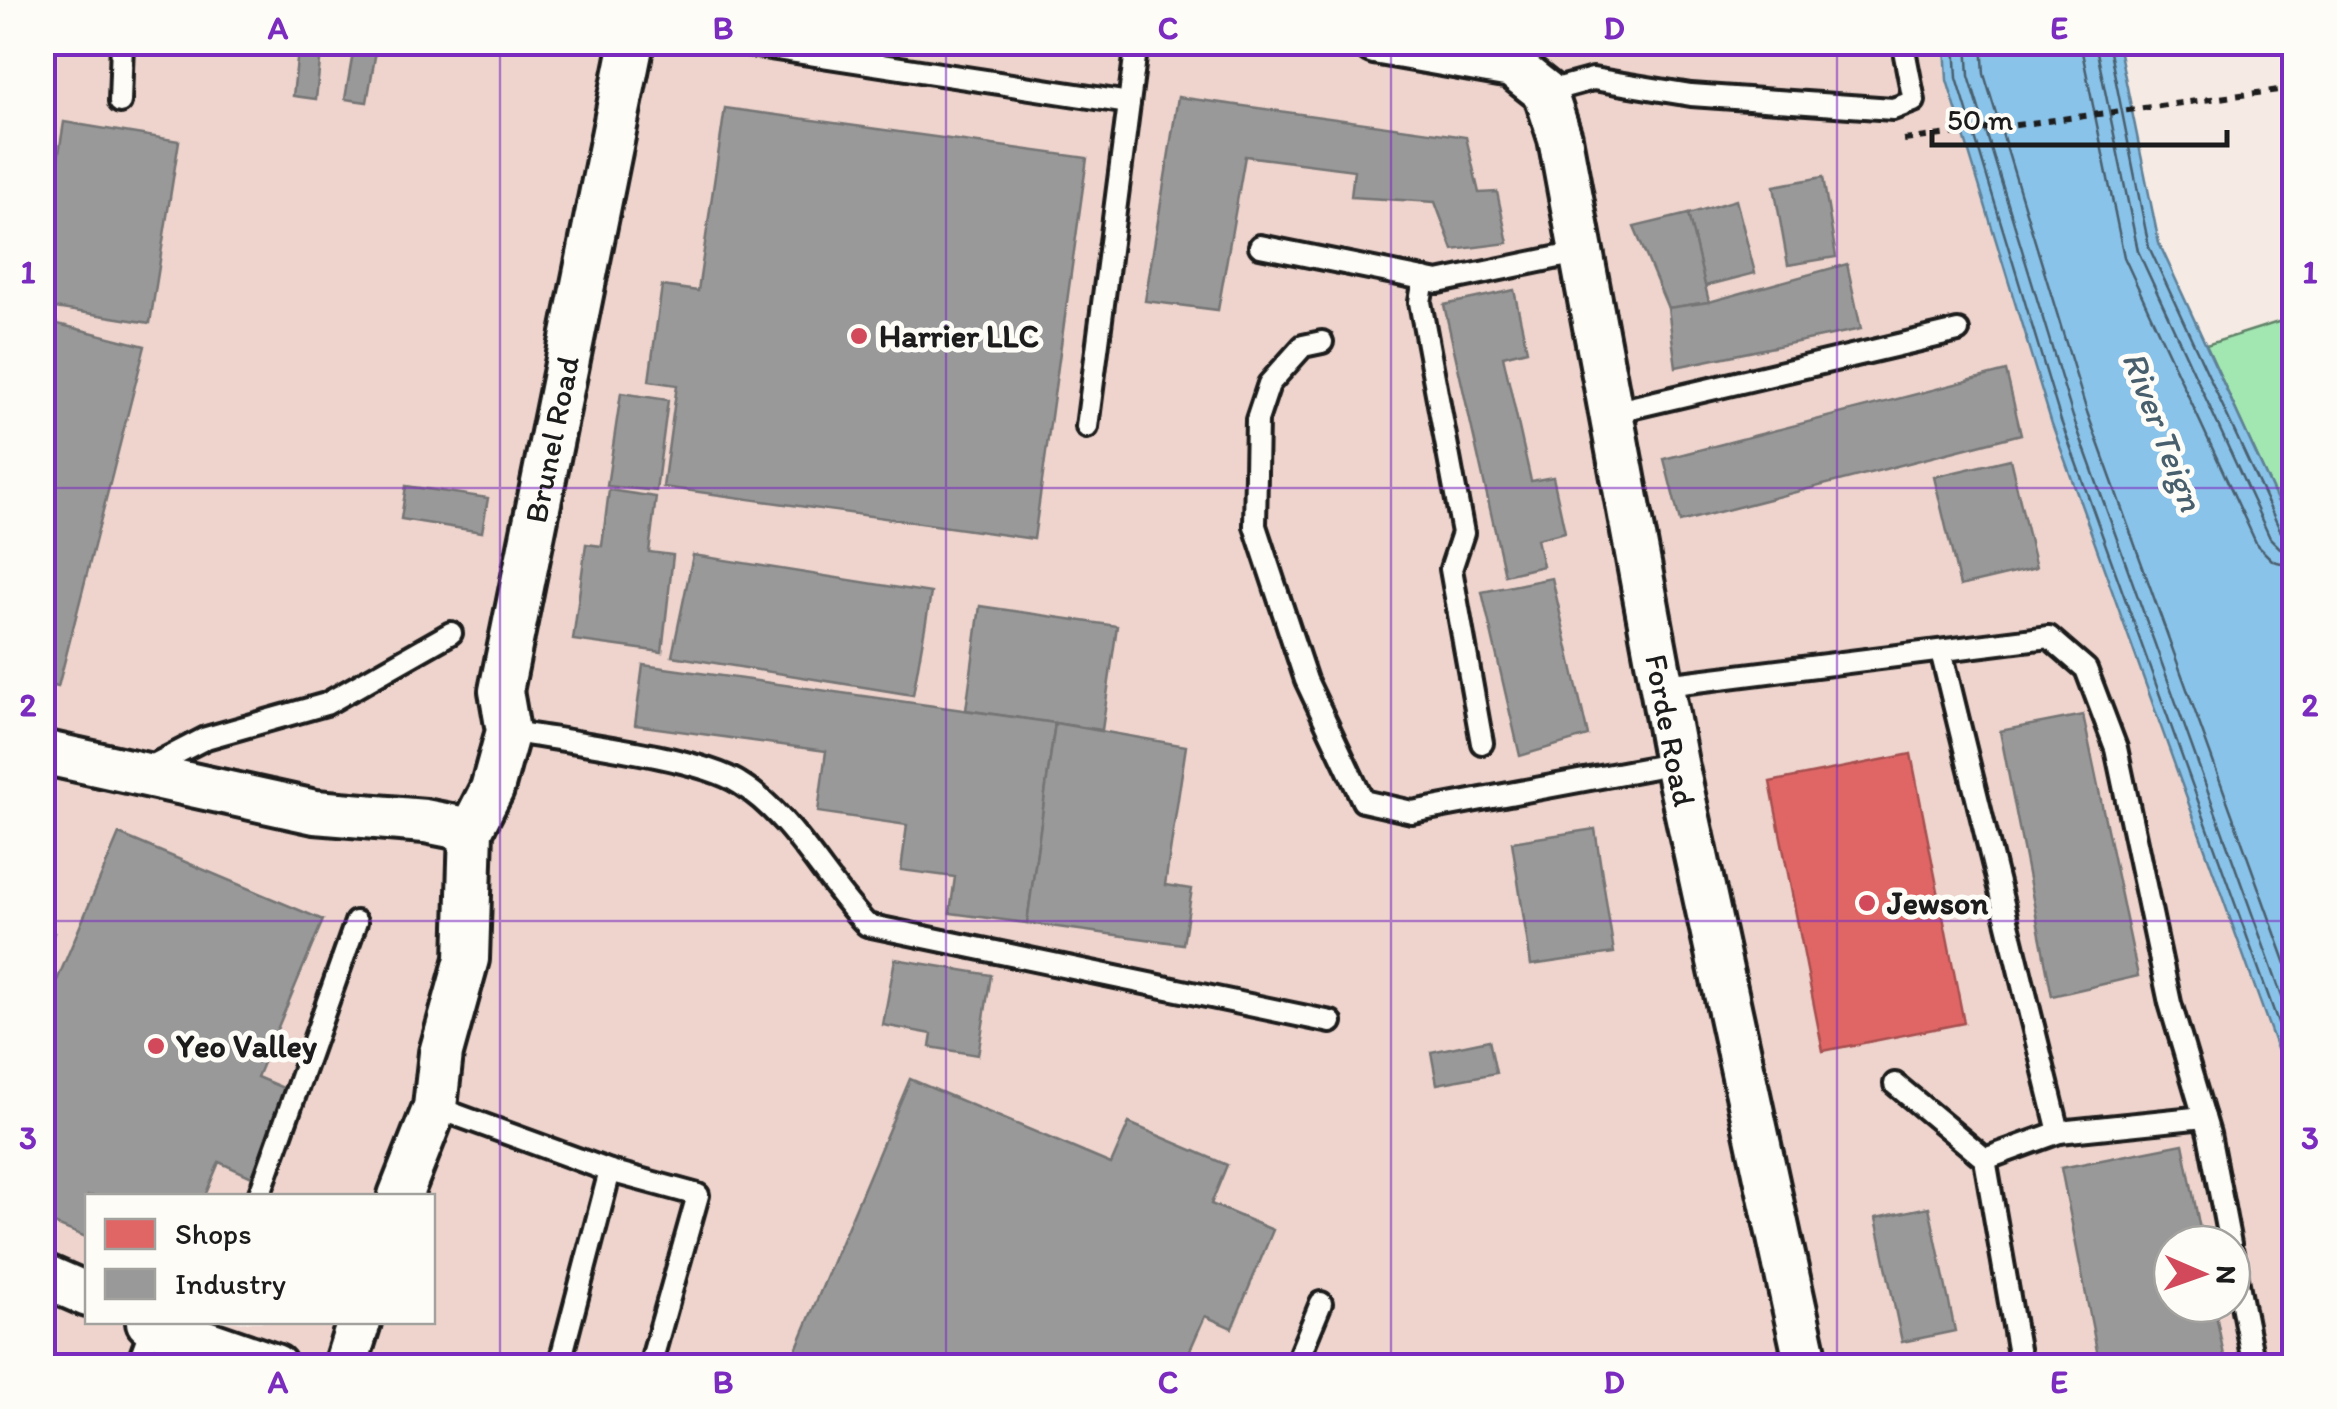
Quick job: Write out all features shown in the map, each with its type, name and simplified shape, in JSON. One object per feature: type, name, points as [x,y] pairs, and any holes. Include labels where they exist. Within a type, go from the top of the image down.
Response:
[{"type":"street","name":"Brunel Road","points":[[401,1194],[436,1107],[441,1053],[467,959],[471,830],[492,789],[508,731],[500,691],[632,42]]},
{"type":"street","points":[[1375,42],[1419,46],[1512,66],[1545,92]]},
{"type":"street","name":"Forde Road","points":[[1545,92],[1560,138],[1583,252],[1665,685],[1676,763],[1807,1366]]},
{"type":"street","points":[[42,752],[315,812],[425,821],[471,830]]},
{"type":"street","points":[[42,1275],[85,1294]]},
{"type":"street","points":[[156,1324],[276,1366]]},
{"type":"street","points":[[345,1366],[358,1324]]},
{"type":"lane","points":[[120,102],[122,42]]},
{"type":"lane","points":[[1086,427],[1137,42]]},
{"type":"lane","points":[[750,45],[1130,102]]},
{"type":"lane","points":[[1545,92],[1593,79],[1691,94],[1892,109],[1914,102],[1905,55]]},
{"type":"lane","points":[[1260,246],[1438,282],[1583,252]]},
{"type":"lane","points":[[1424,279],[1420,302],[1463,533],[1451,568],[1482,742]]},
{"type":"lane","points":[[1613,412],[1958,331]]},
{"type":"lane","points":[[1322,342],[1303,346],[1269,384],[1257,420],[1255,526],[1306,680],[1363,801],[1412,812],[1676,763]]},
{"type":"lane","points":[[138,774],[206,738],[326,704],[451,633]]},
{"type":"lane","points":[[1665,685],[2049,637],[2086,669],[2116,748],[2170,1003],[2204,1117],[2226,1224]]},
{"type":"lane","points":[[1941,650],[2058,1132]]},
{"type":"lane","points":[[508,731],[683,764],[738,782],[784,823],[836,894],[867,926],[1330,1022]]},
{"type":"lane","points":[[263,1194],[356,922]]},
{"type":"lane","points":[[1895,1084],[1985,1159],[2021,1366]]},
{"type":"lane","points":[[436,1107],[610,1170],[698,1195],[650,1366]]},
{"type":"lane","points":[[1985,1159],[2058,1132],[2204,1117]]},
{"type":"lane","points":[[559,1366],[610,1170]]},
{"type":"lane","points":[[1295,1366],[1321,1303]]},
{"type":"lane","points":[[137,1366],[149,1324]]},
{"type":"lane","points":[[2246,1324],[2254,1366]]},
{"type":"path","points":[[1891,141],[2294,88]]},
{"type":"shaded area","points":[[42,43],[1945,43],[1947,80],[2052,424],[2294,1096],[2294,1366],[43,1366]]},
{"type":"green space","points":[[2294,317],[2294,537],[2206,345]]},
{"type":"water","name":"River Teign","points":[[1945,43],[2118,43],[2159,243],[2294,537],[2294,1096],[2052,424],[1947,80]]},
{"type":"building: Shops","name":"Jewson","points":[[1911,754],[1964,1023],[1823,1051],[1770,782]]},
{"type":"building: Industry","points":[[299,42],[322,43],[316,99],[293,96]]},
{"type":"building: Industry","points":[[354,47],[376,51],[367,102],[345,99]]},
{"type":"building: Industry","points":[[1178,97],[1466,137],[1479,193],[1497,192],[1508,243],[1453,250],[1435,202],[1351,197],[1354,170],[1245,156],[1218,310],[1145,301]]},
{"type":"building: Industry","name":"Harrier LLC","points":[[725,108],[1087,158],[1034,539],[663,487],[677,385],[649,381],[662,286],[698,291]]},
{"type":"building: Industry","points":[[64,122],[179,141],[150,323],[42,306],[42,259]]},
{"type":"building: Industry","points":[[1823,177],[1836,257],[1788,265],[1774,186]]},
{"type":"building: Industry","points":[[1736,200],[1755,273],[1705,286],[1688,214]]},
{"type":"building: Industry","points":[[1688,214],[1709,302],[1668,308],[1634,227]]},
{"type":"building: Industry","points":[[1847,264],[1861,329],[1676,367],[1668,308],[1709,302]]},
{"type":"building: Industry","points":[[1514,290],[1527,350],[1503,356],[1531,481],[1553,477],[1565,532],[1537,539],[1543,566],[1505,575],[1444,305]]},
{"type":"building: Industry","points":[[42,320],[145,346],[58,687],[42,683]]},
{"type":"building: Industry","points":[[2006,371],[2021,434],[1680,522],[1664,459]]},
{"type":"building: Industry","points":[[621,393],[668,400],[656,491],[607,486]]},
{"type":"building: Industry","points":[[2010,459],[2036,568],[1960,586],[1934,477]]},
{"type":"building: Industry","points":[[406,486],[488,498],[482,532],[401,519]]},
{"type":"building: Industry","points":[[609,490],[656,497],[649,552],[673,555],[662,652],[573,640],[586,544],[602,546]]},
{"type":"building: Industry","points":[[693,555],[931,593],[913,695],[672,656]]},
{"type":"building: Industry","points":[[1552,578],[1588,736],[1520,756],[1482,592]]},
{"type":"building: Industry","points":[[980,606],[1117,626],[1102,730],[966,710]]},
{"type":"building: Industry","points":[[643,665],[1055,723],[1027,923],[950,913],[955,877],[901,870],[907,825],[818,812],[826,751],[635,725]]},
{"type":"building: Industry","points":[[2083,715],[2138,976],[2052,996],[2000,731]]},
{"type":"building: Industry","points":[[1055,723],[1186,746],[1165,885],[1192,889],[1183,944],[1027,923]]},
{"type":"building: Industry","points":[[1595,829],[1614,953],[1531,965],[1512,842]]},
{"type":"building: Industry","name":"Yeo Valley","points":[[119,834],[323,920],[257,1077],[288,1090],[252,1177],[219,1162],[206,1194],[85,1194],[85,1237],[42,1219],[42,1016]]},
{"type":"building: Industry","points":[[42,928],[54,933],[42,960]]},
{"type":"building: Industry","points":[[895,959],[991,975],[978,1055],[930,1047],[932,1034],[883,1025]]},
{"type":"building: Industry","points":[[1489,1040],[1496,1073],[1437,1084],[1431,1052]]},
{"type":"building: Industry","points":[[910,1079],[1111,1164],[1129,1123],[1227,1165],[1211,1204],[1273,1230],[1232,1328],[1205,1316],[1183,1366],[789,1366]]},
{"type":"building: Industry","points":[[2183,1144],[2199,1224],[2152,1224],[2152,1324],[2218,1324],[2226,1366],[2100,1366],[2061,1168]]},
{"type":"building: Industry","points":[[1929,1207],[1955,1331],[1902,1342],[1876,1218]]},
{"type":"place","name":"Harrier LLC","points":[[859,336]]},
{"type":"place","name":"Jewson","points":[[1867,903]]},
{"type":"place","name":"Yeo Valley","points":[[156,1046]]}]
